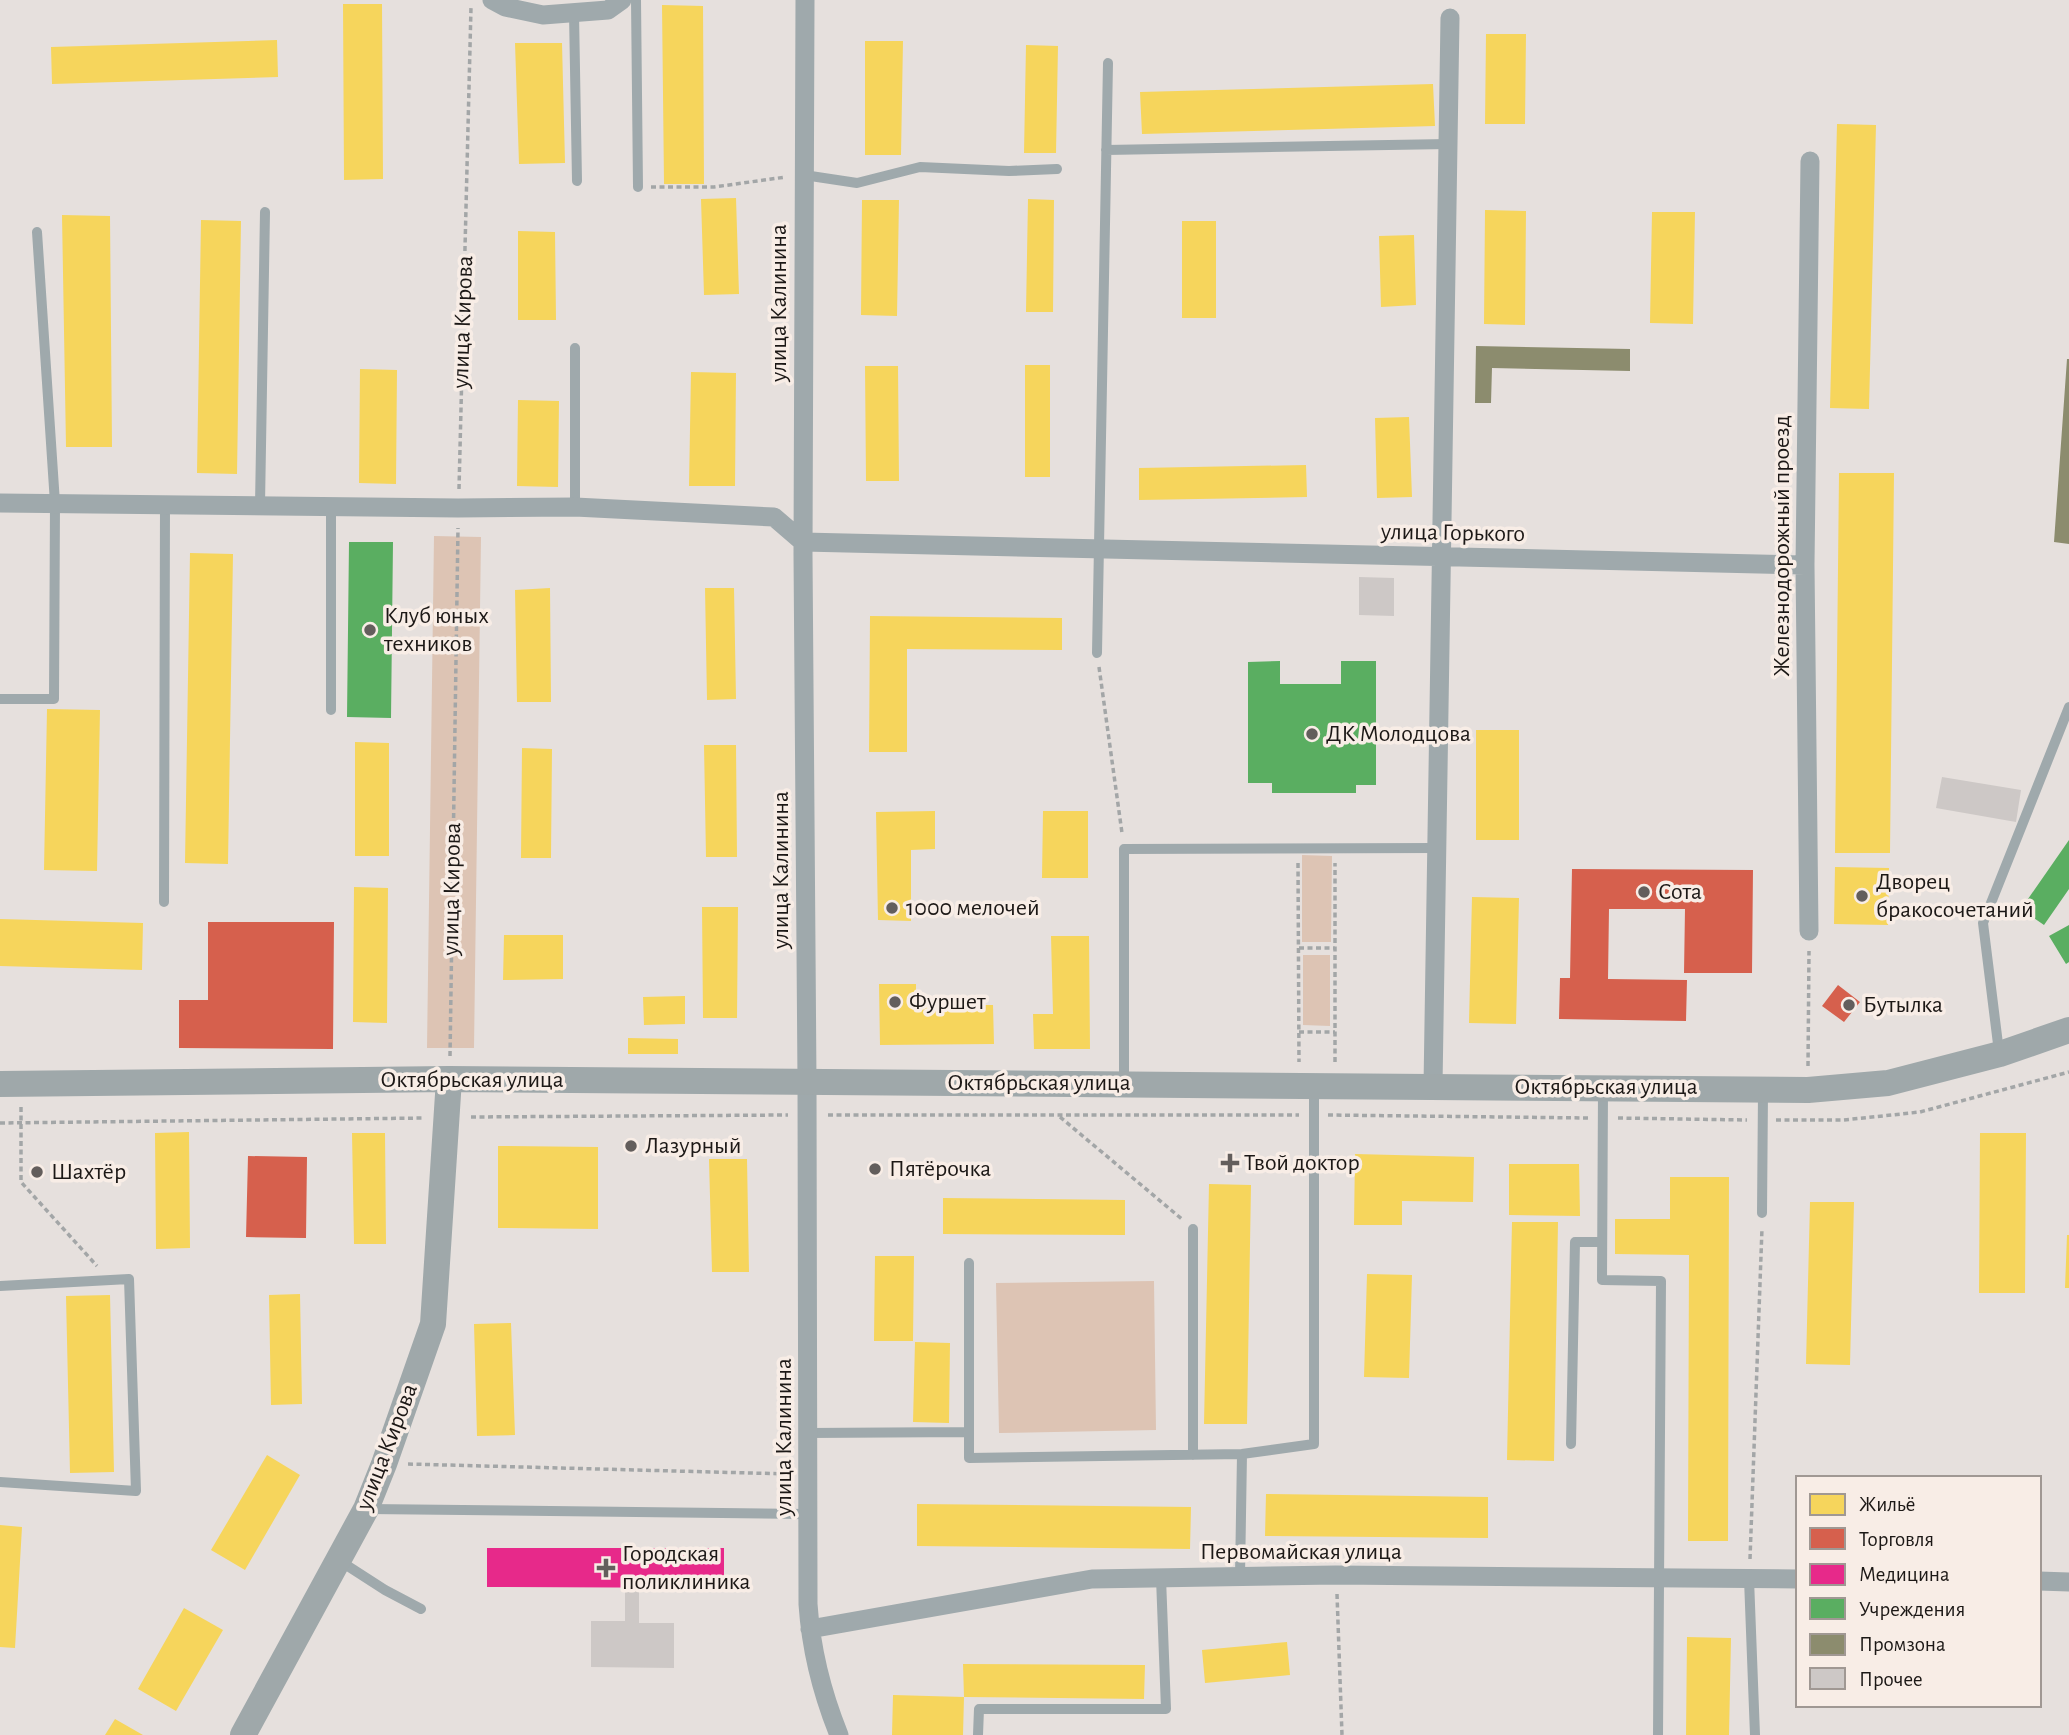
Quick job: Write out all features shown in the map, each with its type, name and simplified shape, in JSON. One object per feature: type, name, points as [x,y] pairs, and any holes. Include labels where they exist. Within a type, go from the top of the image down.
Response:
[{"type":"main road","name":"Октябрьская улица","points":[[0,1084],[449,1079],[1808,1090],[1888,1083],[2000,1055],[2069,1030]]},
{"type":"main road","name":"улица Кирова","points":[[243,1735],[366,1510],[433,1324],[449,1079]]},
{"type":"street","points":[[492,0],[505,7],[543,15],[608,10],[622,0]]},
{"type":"street","name":"улица Калинина","points":[[804,0],[803,542],[810,1629],[826,1703],[839,1735]]},
{"type":"street","points":[[1433,1086],[1450,18]]},
{"type":"street","name":"Железнодорожный проезд","points":[[1809,931],[1805,565],[1810,161]]},
{"type":"street","points":[[0,503],[458,508],[575,506],[774,517],[803,542]]},
{"type":"street","name":"улица Горького","points":[[803,542],[1805,565]]},
{"type":"street","name":"Первомайская улица","points":[[810,1629],[1093,1578],[1336,1575],[1796,1579]]},
{"type":"street","points":[[2041,1581],[2069,1582]]},
{"type":"lane","points":[[636,0],[638,187]]},
{"type":"lane","points":[[573,13],[577,181]]},
{"type":"lane","points":[[1097,653],[1108,63]]},
{"type":"lane","points":[[1106,150],[1448,144]]},
{"type":"lane","points":[[804,175],[857,183],[920,167],[1009,171],[1057,169]]},
{"type":"lane","points":[[260,505],[265,212]]},
{"type":"lane","points":[[0,699],[54,699],[55,503],[37,232]]},
{"type":"lane","points":[[575,348],[575,506]]},
{"type":"lane","points":[[164,902],[165,504]]},
{"type":"lane","points":[[331,506],[331,710]]},
{"type":"lane","points":[[2000,1055],[1983,923],[2069,707]]},
{"type":"lane","points":[[1124,1084],[1124,849],[1437,849]]},
{"type":"lane","points":[[969,1263],[969,1458],[1242,1454],[1314,1444],[1316,1085]]},
{"type":"lane","points":[[1603,1087],[1602,1280],[1661,1281],[1658,1735]]},
{"type":"lane","points":[[1762,1213],[1763,1088]]},
{"type":"lane","points":[[1193,1229],[1193,1455]]},
{"type":"lane","points":[[1571,1444],[1575,1242],[1602,1242]]},
{"type":"lane","points":[[0,1286],[129,1279],[135,1491],[0,1482]]},
{"type":"lane","points":[[808,1433],[969,1432]]},
{"type":"lane","points":[[1240,1576],[1242,1454]]},
{"type":"lane","points":[[366,1510],[808,1514]]},
{"type":"lane","points":[[338,1560],[421,1609]]},
{"type":"lane","points":[[978,1735],[979,1709],[1166,1709],[1161,1578]]},
{"type":"lane","points":[[1749,1579],[1755,1735]]},
{"type":"path","name":"улица Кирова","points":[[449,1079],[458,508],[472,0]]},
{"type":"path","points":[[638,187],[714,187],[804,175]]},
{"type":"path","points":[[1097,653],[1124,849]]},
{"type":"path","points":[[1298,849],[1298,1032],[1316,1085]]},
{"type":"path","points":[[1316,1085],[1335,1032],[1335,849]]},
{"type":"path","points":[[1808,1090],[1809,931]]},
{"type":"path","points":[[1298,948],[1335,948]]},
{"type":"path","points":[[1298,1032],[1335,1032]]},
{"type":"path","points":[[0,1123],[807,1115],[1314,1115],[1844,1120],[1920,1112],[2069,1072]]},
{"type":"path","points":[[1059,1115],[1193,1229]]},
{"type":"path","points":[[21,1122],[21,1182],[110,1280]]},
{"type":"path","points":[[1749,1579],[1762,1213]]},
{"type":"path","points":[[384,1464],[808,1474]]},
{"type":"path","points":[[1336,1575],[1342,1735]]},
{"type":"shaded area","points":[[434,536],[481,537],[474,1048],[427,1048]]},
{"type":"shaded area","points":[[1302,855],[1332,856],[1331,942],[1302,942]]},
{"type":"shaded area","points":[[1303,955],[1330,955],[1330,1026],[1303,1025]]},
{"type":"shaded area","points":[[1154,1281],[1156,1430],[999,1433],[996,1283]]},
{"type":"building: Жильё","points":[[343,4],[382,4],[383,179],[344,180]]},
{"type":"building: Жильё","points":[[662,5],[703,6],[704,184],[664,184]]},
{"type":"building: Жильё","points":[[1486,34],[1526,34],[1525,124],[1485,124]]},
{"type":"building: Жильё","points":[[277,40],[278,77],[52,84],[51,47]]},
{"type":"building: Жильё","points":[[865,41],[903,41],[901,155],[865,155]]},
{"type":"building: Жильё","points":[[515,43],[562,43],[565,163],[519,164]]},
{"type":"building: Жильё","points":[[1026,45],[1058,46],[1056,153],[1024,153]]},
{"type":"building: Жильё","points":[[1433,84],[1435,126],[1142,134],[1140,92]]},
{"type":"building: Жильё","points":[[1837,124],[1876,125],[1869,409],[1830,408]]},
{"type":"building: Жильё","points":[[736,198],[739,294],[704,295],[701,199]]},
{"type":"building: Жильё","points":[[1028,199],[1054,200],[1053,312],[1026,312]]},
{"type":"building: Жильё","points":[[862,200],[899,200],[897,316],[861,315]]},
{"type":"building: Жильё","points":[[1485,210],[1526,211],[1525,325],[1484,324]]},
{"type":"building: Жильё","points":[[1652,212],[1695,212],[1693,324],[1650,323]]},
{"type":"building: Жильё","points":[[62,215],[110,216],[112,447],[66,447]]},
{"type":"building: Жильё","points":[[201,220],[241,221],[237,474],[197,473]]},
{"type":"building: Жильё","points":[[1182,221],[1216,221],[1216,318],[1182,318]]},
{"type":"building: Жильё","points":[[518,231],[555,232],[556,320],[518,320]]},
{"type":"building: Жильё","points":[[1414,235],[1416,305],[1381,307],[1379,236]]},
{"type":"building: Жильё","points":[[1025,365],[1050,365],[1050,477],[1025,477]]},
{"type":"building: Жильё","points":[[865,366],[898,366],[899,481],[866,481]]},
{"type":"building: Жильё","points":[[360,369],[397,370],[396,484],[359,483]]},
{"type":"building: Жильё","points":[[691,372],[736,373],[735,486],[689,486]]},
{"type":"building: Жильё","points":[[518,400],[559,401],[558,487],[517,486]]},
{"type":"building: Жильё","points":[[1409,417],[1412,497],[1377,498],[1375,418]]},
{"type":"building: Жильё","points":[[1306,465],[1307,497],[1139,500],[1139,468]]},
{"type":"building: Жильё","points":[[1839,473],[1894,473],[1890,853],[1835,853]]},
{"type":"building: Жильё","points":[[190,553],[233,554],[228,864],[185,863]]},
{"type":"building: Жильё","points":[[550,588],[551,702],[517,702],[515,590]]},
{"type":"building: Жильё","points":[[705,588],[734,588],[736,699],[707,700]]},
{"type":"building: Жильё","points":[[870,616],[1062,618],[1062,650],[907,649],[907,752],[869,752]]},
{"type":"building: Жильё","points":[[47,709],[100,710],[97,871],[44,870]]},
{"type":"building: Жильё","points":[[1476,730],[1519,730],[1519,840],[1476,840]]},
{"type":"building: Жильё","points":[[355,742],[389,743],[389,856],[355,856]]},
{"type":"building: Жильё","points":[[704,745],[736,745],[737,857],[706,857]]},
{"type":"building: Жильё","points":[[522,748],[552,749],[551,858],[521,858]]},
{"type":"building: Жильё","points":[[935,811],[935,849],[911,850],[911,921],[878,920],[876,812]]},
{"type":"building: Жильё","points":[[1043,811],[1088,811],[1088,878],[1042,878]]},
{"type":"building: Жильё","name":"Дворец бракосочетаний","points":[[1835,867],[1889,868],[1888,925],[1834,924]]},
{"type":"building: Жильё","points":[[354,887],[388,888],[387,1023],[353,1022]]},
{"type":"building: Жильё","points":[[1472,897],[1519,898],[1516,1024],[1469,1023]]},
{"type":"building: Жильё","points":[[702,907],[738,907],[737,1018],[703,1018]]},
{"type":"building: Жильё","points":[[0,919],[143,923],[142,970],[0,966]]},
{"type":"building: Жильё","points":[[504,935],[563,935],[563,979],[503,980]]},
{"type":"building: Жильё","points":[[1051,936],[1089,936],[1090,1049],[1034,1049],[1033,1014],[1053,1014]]},
{"type":"building: Жильё","points":[[879,984],[916,984],[916,1005],[993,1005],[994,1044],[880,1045]]},
{"type":"building: Жильё","points":[[685,996],[685,1024],[644,1025],[643,997]]},
{"type":"building: Жильё","points":[[628,1038],[678,1039],[678,1054],[628,1054]]},
{"type":"building: Жильё","points":[[189,1132],[190,1248],[156,1249],[155,1133]]},
{"type":"building: Жильё","points":[[352,1133],[385,1133],[386,1244],[354,1244]]},
{"type":"building: Жильё","points":[[1980,1133],[2026,1133],[2025,1293],[1979,1293]]},
{"type":"building: Жильё","points":[[498,1146],[598,1147],[598,1229],[498,1228]]},
{"type":"building: Жильё","points":[[1355,1154],[1474,1157],[1473,1202],[1402,1201],[1402,1225],[1354,1225]]},
{"type":"building: Жильё","points":[[709,1159],[747,1159],[749,1272],[712,1272]]},
{"type":"building: Жильё","points":[[1509,1164],[1579,1164],[1580,1216],[1509,1215]]},
{"type":"building: Жильё","points":[[1670,1177],[1729,1177],[1728,1541],[1688,1541],[1689,1255],[1615,1254],[1615,1219],[1670,1219]]},
{"type":"building: Жильё","points":[[1209,1184],[1251,1185],[1247,1424],[1204,1424]]},
{"type":"building: Жильё","points":[[943,1198],[1125,1200],[1125,1235],[943,1234]]},
{"type":"building: Жильё","points":[[1810,1202],[1854,1202],[1850,1365],[1806,1364]]},
{"type":"building: Жильё","points":[[1512,1222],[1558,1222],[1554,1461],[1507,1460]]},
{"type":"building: Жильё","points":[[2067,1235],[2069,1288],[2065,1288]]},
{"type":"building: Жильё","points":[[875,1256],[914,1256],[913,1341],[874,1341]]},
{"type":"building: Жильё","points":[[1367,1274],[1412,1275],[1409,1378],[1364,1377]]},
{"type":"building: Жильё","points":[[300,1294],[302,1404],[271,1405],[269,1295]]},
{"type":"building: Жильё","points":[[110,1295],[114,1472],[70,1473],[66,1296]]},
{"type":"building: Жильё","points":[[511,1323],[515,1435],[477,1436],[474,1324]]},
{"type":"building: Жильё","points":[[915,1342],[950,1343],[949,1423],[913,1422]]},
{"type":"building: Жильё","points":[[267,1455],[300,1475],[245,1570],[211,1550]]},
{"type":"building: Жильё","points":[[1266,1494],[1488,1497],[1488,1538],[1265,1536]]},
{"type":"building: Жильё","points":[[917,1504],[1191,1507],[1190,1549],[917,1546]]},
{"type":"building: Жильё","points":[[0,1525],[22,1527],[15,1648],[0,1647]]},
{"type":"building: Жильё","points":[[184,1608],[223,1630],[176,1711],[138,1689]]},
{"type":"building: Жильё","points":[[1687,1637],[1731,1638],[1729,1735],[1686,1735]]},
{"type":"building: Жильё","points":[[1287,1642],[1290,1675],[1205,1683],[1202,1650]]},
{"type":"building: Жильё","points":[[963,1664],[1145,1665],[1144,1699],[964,1697]]},
{"type":"building: Жильё","points":[[893,1695],[964,1697],[963,1735],[892,1735]]},
{"type":"building: Жильё","points":[[115,1719],[143,1735],[105,1735]]},
{"type":"building: Торговля","points":[[1572,869],[1753,870],[1752,973],[1684,973],[1685,909],[1609,909],[1608,979],[1687,980],[1686,1021],[1559,1019],[1560,978],[1570,978]]},
{"type":"building: Торговля","points":[[208,922],[334,922],[333,1049],[179,1048],[179,1000],[208,1000]]},
{"type":"building: Торговля","points":[[1838,985],[1860,1002],[1844,1022],[1822,1006]]},
{"type":"building: Торговля","points":[[248,1156],[307,1157],[306,1238],[246,1237]]},
{"type":"building: Медицина","name":"Городская поликлиника","points":[[487,1548],[724,1548],[724,1588],[487,1587]]},
{"type":"building: Учреждения","name":"Клуб юных техников","points":[[349,542],[393,542],[391,718],[347,717]]},
{"type":"building: Учреждения","name":"ДК Молодцова","points":[[1280,661],[1280,684],[1341,684],[1341,661],[1376,661],[1376,785],[1356,785],[1356,793],[1272,793],[1272,783],[1248,783],[1248,662]]},
{"type":"building: Учреждения","points":[[2069,840],[2069,889],[2044,925],[2021,909]]},
{"type":"building: Учреждения","points":[[2069,925],[2069,962],[2066,964],[2049,936]]},
{"type":"building: Промзона","points":[[1476,346],[1630,349],[1630,371],[1492,368],[1491,403],[1475,403]]},
{"type":"building: Промзона","points":[[2069,359],[2069,544],[2054,542]]},
{"type":"building: Прочее","points":[[1359,577],[1394,578],[1394,616],[1359,615]]},
{"type":"building: Прочее","points":[[1942,777],[2021,790],[2016,822],[1936,808]]},
{"type":"building: Прочее","points":[[625,1587],[639,1587],[639,1623],[674,1623],[674,1668],[591,1667],[591,1621],[625,1621]]},
{"type":"place","name":"Клуб юных техников","points":[[370,630]]},
{"type":"place","name":"ДК Молодцова","points":[[1312,734]]},
{"type":"place","name":"Сота","points":[[1644,892]]},
{"type":"place","name":"Дворец бракосочетаний","points":[[1862,896]]},
{"type":"place","name":"1000 мелочей","points":[[892,908]]},
{"type":"place","name":"Фуршет","points":[[895,1002]]},
{"type":"place","name":"Бутылка","points":[[1849,1005]]},
{"type":"place","name":"Лазурный","points":[[631,1146]]},
{"type":"place","name":"Твой доктор","points":[[1230,1163]]},
{"type":"place","name":"Пятёрочка","points":[[875,1169]]},
{"type":"place","name":"Шахтёр","points":[[37,1172]]},
{"type":"place","name":"Городская поликлиника","points":[[606,1568]]}]
